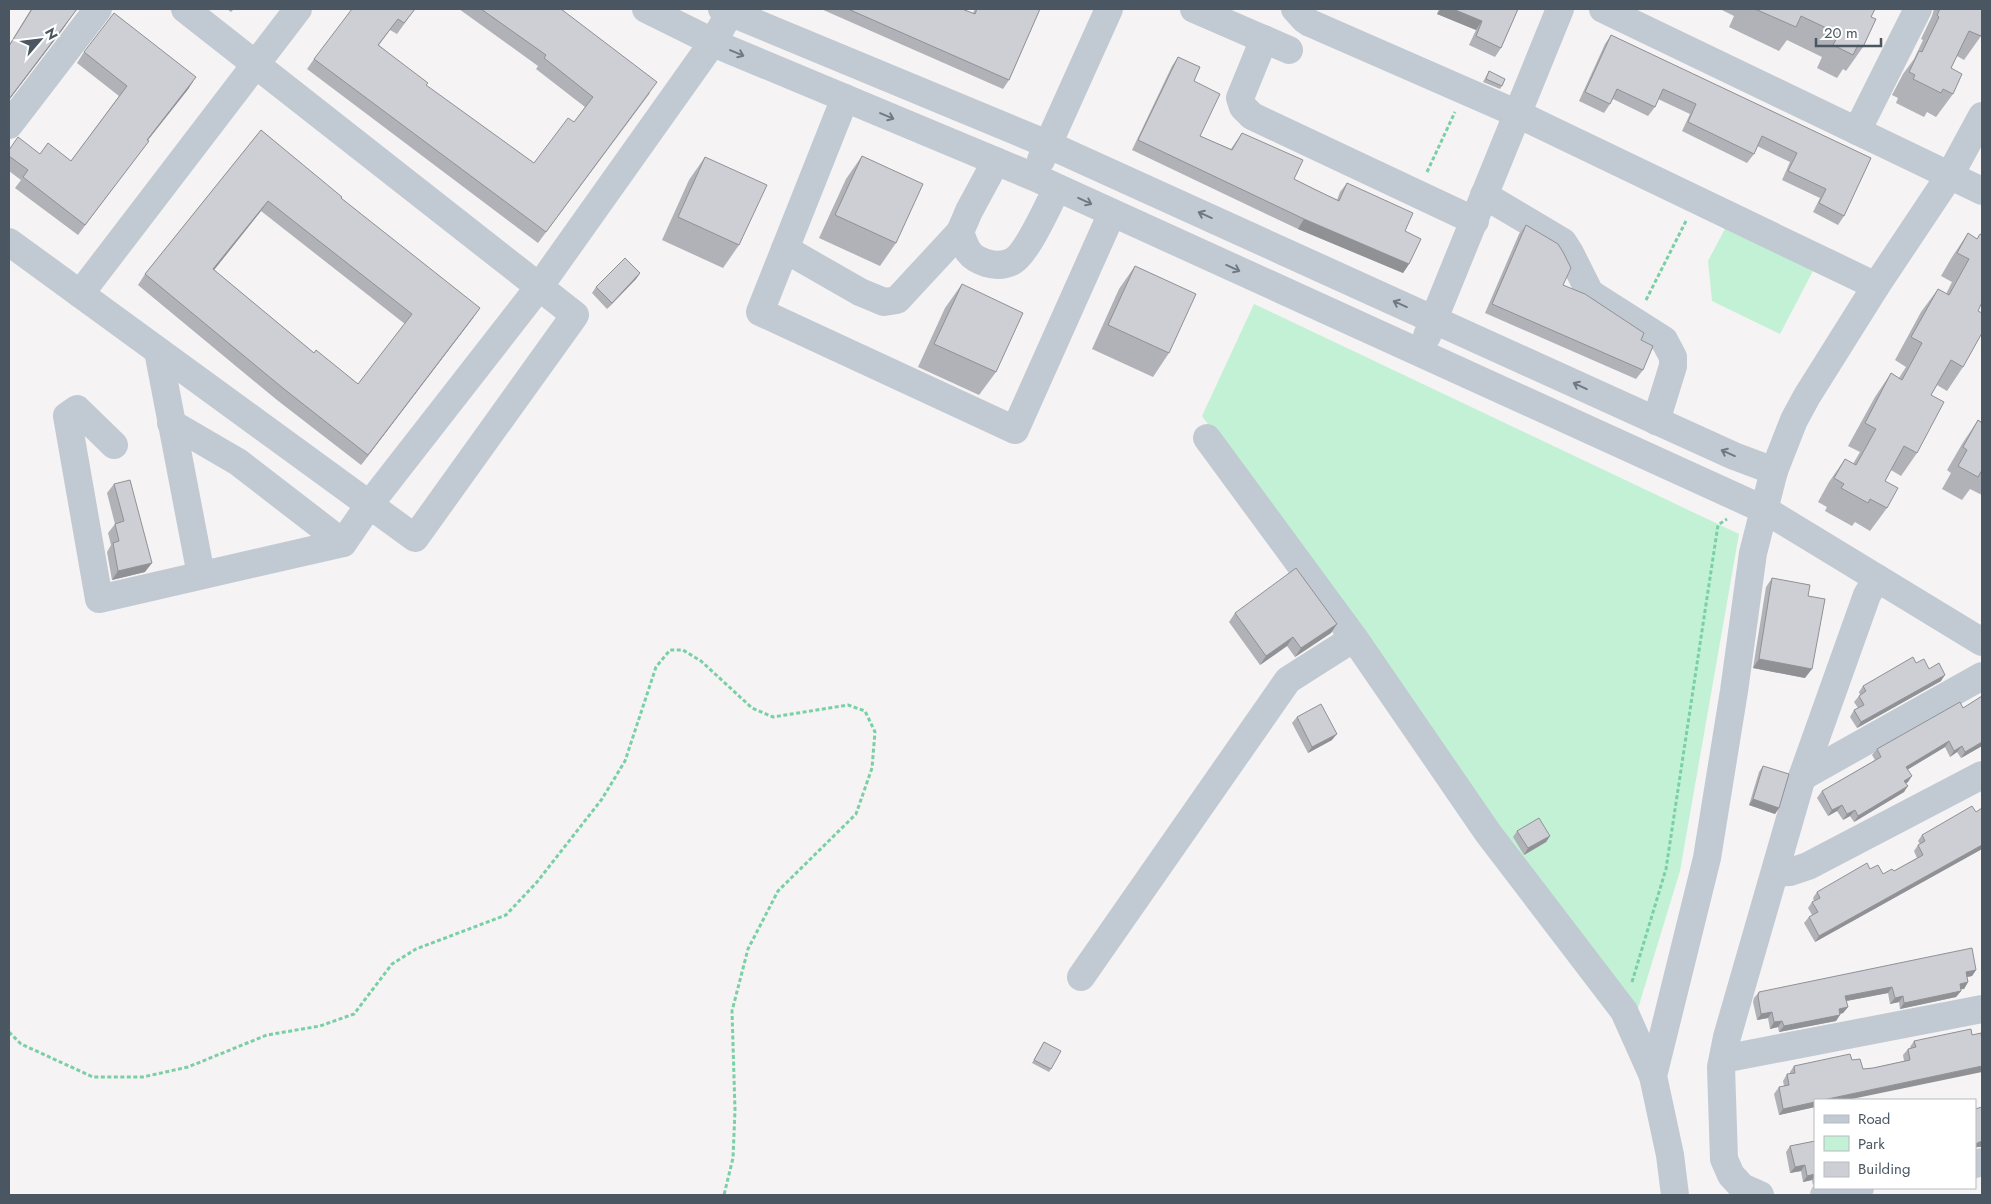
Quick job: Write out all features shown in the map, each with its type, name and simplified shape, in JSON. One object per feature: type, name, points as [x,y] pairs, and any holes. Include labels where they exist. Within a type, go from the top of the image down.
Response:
[{"type":"street","points":[[9,125],[98,9]]},
{"type":"street","points":[[9,242],[415,538],[575,315],[185,9]]},
{"type":"street","points":[[80,294],[298,9]]},
{"type":"street","points":[[646,9],[713,42],[1046,183],[1758,507],[1982,642]]},
{"type":"street","points":[[960,232],[967,252],[980,261],[997,266],[1014,261],[1027,245],[1046,183],[1048,144],[1109,9]]},
{"type":"street","points":[[1194,9],[1289,50]]},
{"type":"street","points":[[1295,9],[1310,23],[1518,114],[1876,286]]},
{"type":"street","points":[[1419,353],[1475,221],[1560,9]]},
{"type":"street","points":[[1603,9],[1982,191]]},
{"type":"street","points":[[1857,131],[1918,9]]},
{"type":"street","points":[[114,445],[77,409],[67,416],[99,599],[343,543],[369,505],[539,286],[713,42],[728,10],[1048,144],[1656,421],[1734,456],[1774,470]]},
{"type":"street","points":[[1264,39],[1240,98],[1244,107],[1252,116],[1475,221]]},
{"type":"street","points":[[845,98],[760,312],[1015,430],[1112,213]]},
{"type":"street","points":[[1654,1076],[1707,858],[1734,691],[1758,507],[1786,436],[1807,396],[1876,286],[1950,175],[1982,116]]},
{"type":"street","points":[[785,249],[860,292],[884,302],[897,300],[960,232],[996,161]]},
{"type":"street","points":[[1484,195],[1563,242],[1590,293],[1664,340],[1672,357],[1673,366],[1656,421]]},
{"type":"street","points":[[158,351],[201,575]]},
{"type":"street","points":[[171,423],[238,462],[343,543]]},
{"type":"street","points":[[1207,438],[1354,638],[1488,833],[1624,1011],[1654,1076],[1670,1155],[1675,1195]]},
{"type":"street","points":[[1760,1195],[1742,1187],[1731,1175],[1724,1159],[1721,1067],[1727,1038],[1802,777],[1867,595],[1877,578]]},
{"type":"street","points":[[1082,977],[1288,680],[1354,638]]},
{"type":"street","points":[[1802,777],[1982,676]]},
{"type":"street","points":[[1775,873],[1790,872],[1808,866],[1982,775]]},
{"type":"street","points":[[1723,1059],[1982,1010]]},
{"type":"street","points":[[1824,1195],[1855,1189]]},
{"type":"path","points":[[1431,164],[1456,111]]},
{"type":"path","points":[[1636,321],[1696,200]]},
{"type":"path","points":[[1624,1011],[1666,869],[1718,525],[1758,507]]},
{"type":"path","points":[[9,1032],[21,1044],[93,1077],[143,1077],[188,1067],[267,1035],[320,1026],[354,1014],[392,964],[416,949],[506,915],[536,882],[602,799],[625,761],[656,667],[670,650],[683,650],[701,662],[752,708],[773,718],[848,705],[865,711],[875,732],[872,768],[856,814],[778,891],[748,949],[732,1011],[735,1110],[733,1158],[724,1195]]},
{"type":"green space","points":[[1728,223],[1815,267],[1780,334],[1712,301],[1708,261]]},
{"type":"green space","points":[[1254,304],[1739,534],[1680,871],[1636,1015],[1202,416]]},
{"type":"building","points":[[32,9],[77,9],[9,99],[9,46]]},
{"type":"building","points":[[352,9],[415,9],[404,23],[398,19],[378,45],[428,83],[426,85],[534,163],[568,118],[574,122],[593,97],[544,58],[546,55],[481,9],[561,9],[657,82],[546,232],[314,59]]},
{"type":"building","points":[[848,9],[962,9],[975,14],[977,9],[1040,9],[1009,80]]},
{"type":"building","points":[[1453,9],[1518,9],[1501,48],[1476,36],[1482,21]]},
{"type":"building","points":[[1755,9],[1875,9],[1871,17],[1876,19],[1863,47],[1858,45],[1853,55],[1833,45],[1839,34],[1801,16],[1796,27]]},
{"type":"building","points":[[1940,9],[1982,9],[1981,36],[1969,31],[1951,68],[1962,74],[1953,94],[1943,89],[1941,93],[1913,79],[1915,75],[1909,72],[1919,51],[1922,52],[1939,17],[1937,15]]},
{"type":"building","points":[[114,13],[196,77],[85,225],[23,177],[28,170],[9,156],[9,150],[18,137],[40,154],[48,143],[71,161],[127,86],[84,52]]},
{"type":"building","points":[[1611,35],[1871,158],[1844,216],[1819,203],[1826,189],[1788,171],[1797,153],[1762,136],[1754,154],[1688,122],[1696,104],[1663,89],[1655,107],[1617,89],[1610,104],[1585,92]]},
{"type":"building","points":[[1178,57],[1200,67],[1194,81],[1220,94],[1200,136],[1232,150],[1242,133],[1303,160],[1294,179],[1339,201],[1347,183],[1413,213],[1405,231],[1421,239],[1409,264],[1304,219],[1138,140]]},
{"type":"building","points":[[1489,71],[1505,79],[1502,86],[1486,79]]},
{"type":"building","points":[[261,130],[341,198],[480,308],[368,455],[284,389],[145,274]],"holes":[[[268,201],[412,314],[358,384],[316,350],[314,353],[213,269]]]},
{"type":"building","points":[[862,156],[923,184],[896,243],[835,215]]},
{"type":"building","points":[[705,157],[767,185],[739,245],[678,217]]},
{"type":"building","points":[[1526,225],[1558,244],[1563,252],[1571,268],[1563,285],[1585,294],[1644,333],[1641,340],[1653,346],[1643,370],[1492,304]]},
{"type":"building","points":[[1968,233],[1977,239],[1980,234],[1982,235],[1982,302],[1978,311],[1982,313],[1982,333],[1963,367],[1951,360],[1931,395],[1944,402],[1917,453],[1904,446],[1885,481],[1898,488],[1887,508],[1870,499],[1868,503],[1841,488],[1844,484],[1834,478],[1845,459],[1856,465],[1876,429],[1865,423],[1891,373],[1902,380],[1922,343],[1911,337],[1938,289],[1949,295],[1969,259],[1957,253]]},
{"type":"building","points":[[625,258],[640,273],[612,303],[596,287]]},
{"type":"building","points":[[1135,266],[1196,294],[1169,353],[1108,325]]},
{"type":"building","points":[[962,284],[1023,313],[996,372],[934,344]]},
{"type":"building","points":[[1978,420],[1982,423],[1982,470],[1978,477],[1958,466],[1967,450],[1963,447]]},
{"type":"building","points":[[130,480],[152,563],[118,571],[113,543],[119,541],[115,524],[124,521],[114,484]]},
{"type":"building","points":[[1296,568],[1337,624],[1301,648],[1293,637],[1266,656],[1235,613]]},
{"type":"building","points":[[1772,578],[1810,585],[1808,596],[1825,599],[1812,669],[1759,659]]},
{"type":"building","points":[[1913,657],[1916,663],[1924,659],[1929,669],[1939,663],[1945,675],[1861,722],[1854,710],[1864,705],[1859,696],[1866,691],[1863,686]]},
{"type":"building","points":[[1982,696],[1982,742],[1965,752],[1962,746],[1954,751],[1949,741],[1906,767],[1912,776],[1904,781],[1908,786],[1858,816],[1855,810],[1847,814],[1842,805],[1832,810],[1822,791],[1881,757],[1877,749],[1960,702],[1963,708]]},
{"type":"building","points":[[1321,704],[1337,734],[1312,747],[1297,717]]},
{"type":"building","points":[[1763,766],[1789,774],[1779,808],[1753,799]]},
{"type":"building","points":[[1972,806],[1976,812],[1982,808],[1982,845],[1819,936],[1809,917],[1818,912],[1812,902],[1820,898],[1817,892],[1867,863],[1870,869],[1878,865],[1883,874],[1892,869],[1894,871],[1923,855],[1918,845],[1925,841],[1922,835]]},
{"type":"building","points":[[1539,818],[1550,836],[1528,848],[1517,831]]},
{"type":"building","points":[[1972,948],[1976,970],[1966,972],[1968,982],[1960,984],[1961,991],[1904,1003],[1903,996],[1895,998],[1892,987],[1845,996],[1848,1007],[1839,1009],[1840,1015],[1784,1026],[1782,1021],[1774,1022],[1772,1012],[1761,1014],[1759,992]]},
{"type":"building","points":[[1971,1029],[1972,1035],[1981,1033],[1982,1066],[1828,1099],[1814,1099],[1814,1102],[1783,1109],[1779,1087],[1789,1085],[1787,1074],[1795,1073],[1794,1066],[1850,1054],[1852,1060],[1860,1059],[1863,1069],[1873,1068],[1910,1060],[1908,1049],[1916,1047],[1914,1041]]},
{"type":"building","points":[[1044,1042],[1061,1051],[1051,1069],[1034,1060]]},
{"type":"building","points":[[1982,1107],[1982,1141],[1976,1144],[1976,1109]]},
{"type":"building","points":[[1814,1141],[1814,1174],[1807,1176],[1805,1165],[1795,1167],[1790,1146]]}]
